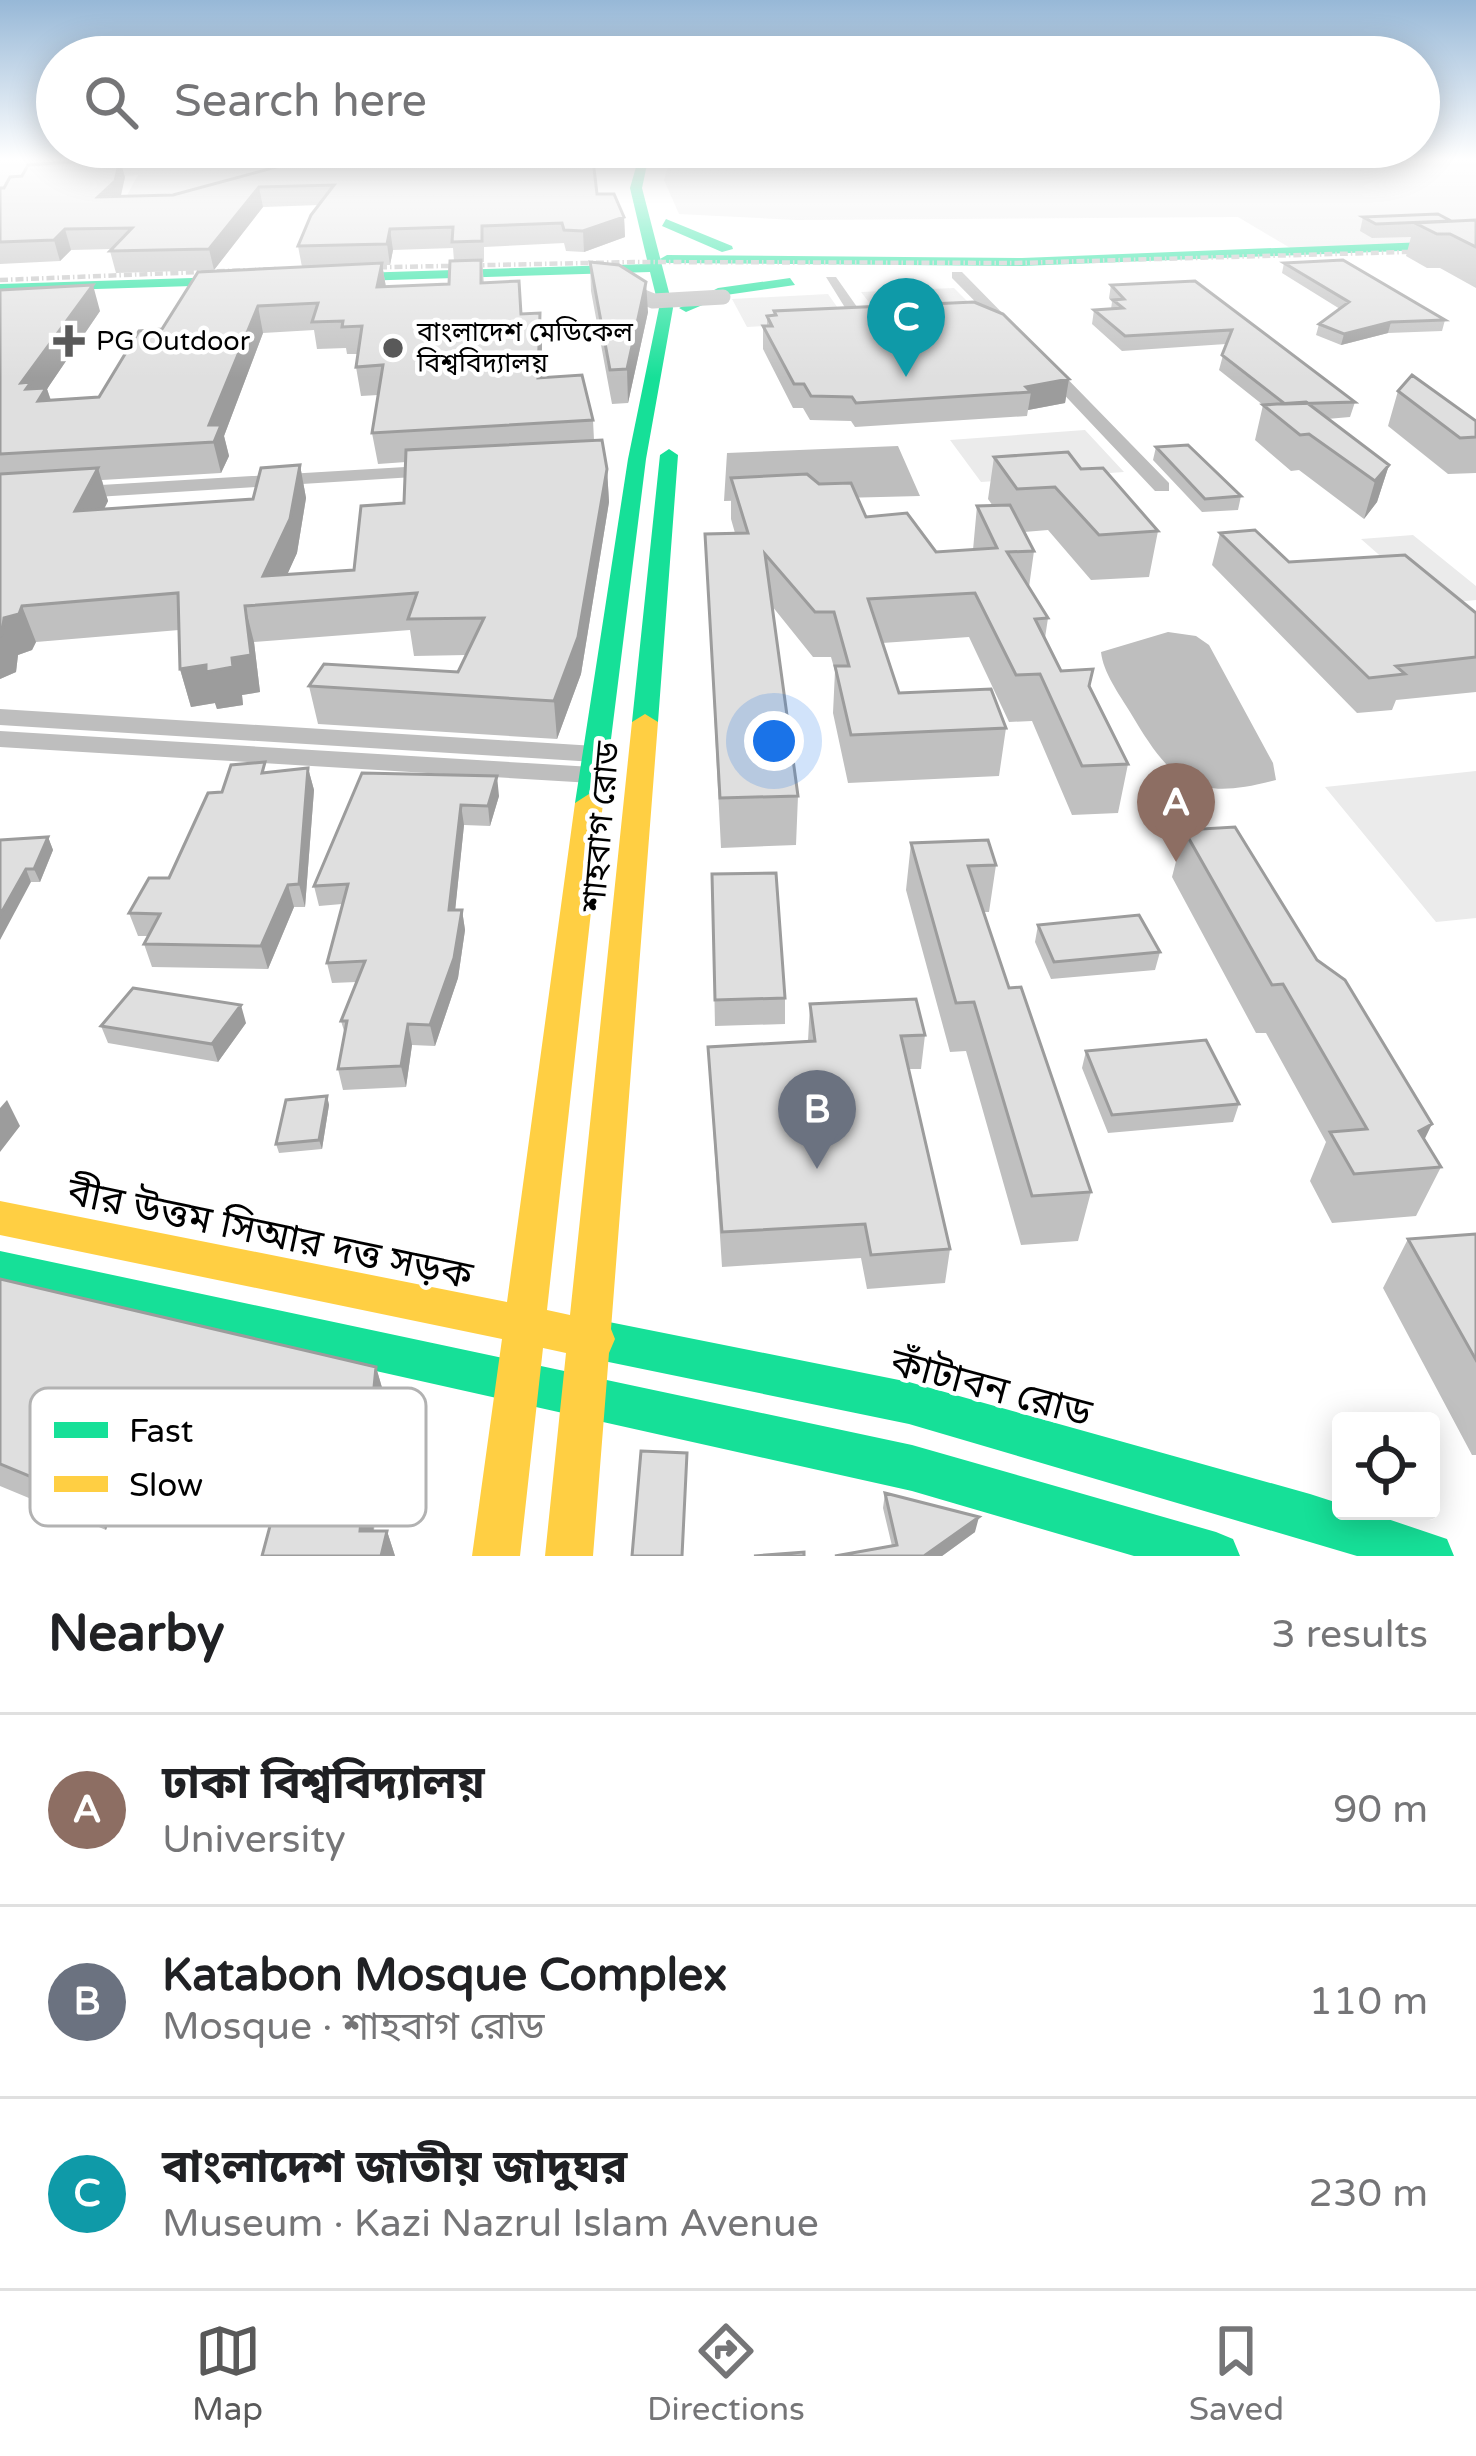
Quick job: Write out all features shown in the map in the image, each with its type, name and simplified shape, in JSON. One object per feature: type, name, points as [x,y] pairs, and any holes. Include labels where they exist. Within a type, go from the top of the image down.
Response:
[{"type":"main road","points":[[0,288],[543,266],[619,249],[647,233]]},
{"type":"main road","name":"শাহবাগ রোড","points":[[569,1556],[672,426],[667,264],[659,233]]},
{"type":"main road","points":[[681,233],[820,270],[1052,269]]},
{"type":"main road","points":[[543,266],[615,278],[647,289],[665,304],[720,281],[820,270],[1476,249]]},
{"type":"main road","points":[[0,275],[667,264],[956,275],[1476,249]]},
{"type":"main road","name":"শাহবাগ রোড","points":[[496,1556],[626,460],[665,304]]},
{"type":"main road","name":"বীর উত্তম সিআর দত্ত সড়ক","points":[[0,1219],[524,1326]]},
{"type":"main road","points":[[0,1269],[912,1468],[1216,1556]]},
{"type":"main road","name":"কাঁটাবন রোড","points":[[524,1326],[909,1403],[1310,1517],[1430,1556]]},
{"type":"street","points":[[820,270],[862,324]]},
{"type":"street","points":[[956,275],[1162,487]]},
{"type":"street","points":[[665,304],[653,301],[723,297]]},
{"type":"street","points":[[0,496],[455,470]]},
{"type":"street","points":[[0,717],[234,742],[593,764]]},
{"type":"street","points":[[0,739],[234,742]]},
{"type":"shaded area","points":[[1264,233],[1476,233],[1476,241],[1292,249]]},
{"type":"shaded area","points":[[954,288],[980,314],[882,319],[861,292]]},
{"type":"shaded area","points":[[828,294],[847,321],[747,327],[732,299]]},
{"type":"shaded area","points":[[1085,430],[1124,472],[981,482],[950,440]]},
{"type":"shaded area","points":[[898,446],[920,496],[724,501],[727,453]]},
{"type":"shaded area","points":[[1413,535],[1476,586],[1476,600],[1435,604],[1361,539]]},
{"type":"shaded area","points":[[1168,632],[1196,636],[1209,645],[1273,763],[1276,780],[1247,787],[1204,787],[1172,770],[1158,755],[1112,683],[1101,652]]},
{"type":"shaded area","points":[[1476,771],[1476,918],[1436,922],[1325,787]]},
{"type":"building","points":[[0,233],[61,233],[54,240],[0,242]]},
{"type":"building","points":[[128,233],[222,233],[209,249],[110,251]]},
{"type":"building","points":[[304,233],[389,233],[387,244],[298,246]]},
{"type":"building","points":[[453,233],[482,233],[482,241],[452,242]]},
{"type":"building","points":[[1476,233],[1476,247],[1450,234],[1437,234]]},
{"type":"building","points":[[481,260],[481,283],[519,281],[521,314],[540,313],[538,378],[582,375],[593,420],[372,433],[383,365],[356,367],[362,326],[312,322],[318,303],[258,306],[209,425],[221,425],[214,442],[0,454],[0,290],[93,285],[21,383],[31,382],[26,389],[46,388],[38,401],[99,397],[139,331],[162,329],[198,272],[382,263],[377,287],[449,284],[450,261]]},
{"type":"building","points":[[1343,260],[1445,320],[1391,322],[1344,334],[1319,324],[1349,302],[1284,263]]},
{"type":"building","points":[[590,262],[619,265],[646,282],[627,369],[610,370]]},
{"type":"building","points":[[1195,281],[1355,402],[1285,404],[1222,355],[1232,330],[1125,336],[1094,310],[1123,308],[1113,300],[1124,299],[1111,285]]},
{"type":"building","points":[[974,302],[1003,314],[1069,379],[1026,387],[1031,392],[856,403],[852,397],[811,396],[804,384],[794,384],[763,326],[772,326],[767,316],[776,315],[774,311]]},
{"type":"building","points":[[1412,375],[1476,421],[1476,437],[1460,438],[1398,391]]},
{"type":"building","points":[[1306,402],[1389,465],[1375,481],[1309,434],[1300,435],[1263,405]]},
{"type":"building","points":[[602,440],[607,469],[578,637],[554,701],[309,686],[324,664],[458,672],[484,618],[408,619],[417,593],[245,606],[251,655],[232,658],[233,667],[206,672],[206,665],[180,669],[178,593],[22,606],[19,614],[4,618],[0,636],[0,474],[98,468],[75,511],[253,499],[261,468],[300,465],[290,519],[263,576],[354,570],[361,506],[404,503],[406,450]]},
{"type":"building","points":[[1188,445],[1241,496],[1205,499],[1156,447]]},
{"type":"building","points":[[1068,452],[1081,469],[1103,468],[1158,531],[1099,535],[1055,487],[1017,489],[994,457]]},
{"type":"building","points":[[807,474],[819,484],[851,483],[866,517],[907,513],[936,552],[997,548],[977,506],[1010,505],[1034,551],[1007,552],[1048,618],[1035,619],[1061,671],[1093,669],[1089,686],[1128,764],[1082,766],[1040,674],[1016,675],[975,593],[868,599],[899,693],[991,689],[1006,728],[851,735],[835,666],[849,666],[834,612],[815,612],[765,554],[798,796],[720,798],[705,534],[748,533],[731,478]]},
{"type":"building","points":[[1255,530],[1289,562],[1405,555],[1476,613],[1476,657],[1396,666],[1405,674],[1369,678],[1220,533]]},
{"type":"building","points":[[265,762],[262,773],[308,768],[299,884],[288,885],[261,946],[144,944],[160,914],[129,913],[149,878],[169,878],[208,793],[222,792],[231,765]]},
{"type":"building","points":[[362,773],[497,776],[488,806],[461,805],[449,910],[462,910],[454,958],[430,1025],[408,1024],[401,1066],[338,1069],[347,1021],[341,1021],[365,961],[327,963],[348,884],[314,886]]},
{"type":"building","points":[[1235,827],[1317,960],[1345,980],[1432,1124],[1419,1131],[1441,1167],[1354,1174],[1330,1132],[1367,1129],[1283,984],[1272,985],[1184,830]]},
{"type":"building","points":[[48,837],[34,869],[26,869],[0,915],[0,840]]},
{"type":"building","points":[[988,840],[996,865],[968,866],[1009,988],[1021,987],[1091,1192],[1032,1196],[974,1002],[956,1003],[911,843]]},
{"type":"building","points":[[776,873],[785,998],[715,1000],[712,874]]},
{"type":"building","points":[[1139,915],[1160,952],[1054,962],[1038,925]]},
{"type":"building","points":[[133,988],[241,1005],[212,1044],[101,1026]]},
{"type":"building","points":[[916,999],[925,1035],[901,1036],[950,1249],[871,1255],[865,1224],[722,1232],[708,1047],[815,1041],[810,1004]]},
{"type":"building","points":[[1206,1040],[1239,1104],[1112,1115],[1086,1051]]},
{"type":"building","points":[[327,1096],[319,1140],[276,1144],[286,1100]]},
{"type":"building","points":[[1476,1234],[1476,1360],[1408,1239]]},
{"type":"building","points":[[0,1279],[376,1367],[374,1388],[30,1388],[30,1476],[0,1464]]},
{"type":"building","points":[[641,1451],[687,1453],[682,1556],[632,1556]]},
{"type":"building","points":[[885,1493],[979,1517],[924,1556],[835,1556],[897,1545]]},
{"type":"building","points":[[270,1526],[360,1526],[360,1531],[387,1531],[381,1556],[262,1556]]},
{"type":"building","points":[[804,1552],[804,1556],[754,1556]]},
{"type":"railway","points":[[348,268],[634,262],[1017,263],[1476,250]]},
{"type":"railway","points":[[0,280],[276,269]]},
{"type":"traffic: fast","points":[[589,803],[637,459],[666,308],[647,233]]},
{"type":"traffic: fast","points":[[689,233],[727,249]]},
{"type":"traffic: fast","points":[[667,259],[1022,262],[1476,244]]},
{"type":"traffic: fast","points":[[0,288],[652,268]]},
{"type":"traffic: fast","points":[[686,308],[723,291],[790,282]]},
{"type":"traffic: fast","points":[[645,722],[669,455]]},
{"type":"traffic: fast","points":[[0,1269],[912,1468],[1216,1556]]},
{"type":"traffic: fast","points":[[594,1339],[909,1403],[1310,1517],[1430,1556]]},
{"type":"traffic: slow","points":[[569,1556],[645,722]]},
{"type":"traffic: slow","points":[[496,1556],[589,803]]},
{"type":"traffic: slow","points":[[0,1218],[594,1339]]},
{"type":"place","name":"PG Outdoor","points":[[69,341]]},
{"type":"place","name":"বাংলাদেশ মেডিকেল বিশ্ববিদ্যালয়","points":[[393,348]]},
{"type":"place","name":"বাংলাদেশ জাতীয় জাদুঘর","points":[[906,377]]},
{"type":"place","name":"ঢাকা বিশ্ববিদ্যালয়","points":[[1176,862]]},
{"type":"place","name":"Katabon Mosque Complex","points":[[817,1169]]}]
